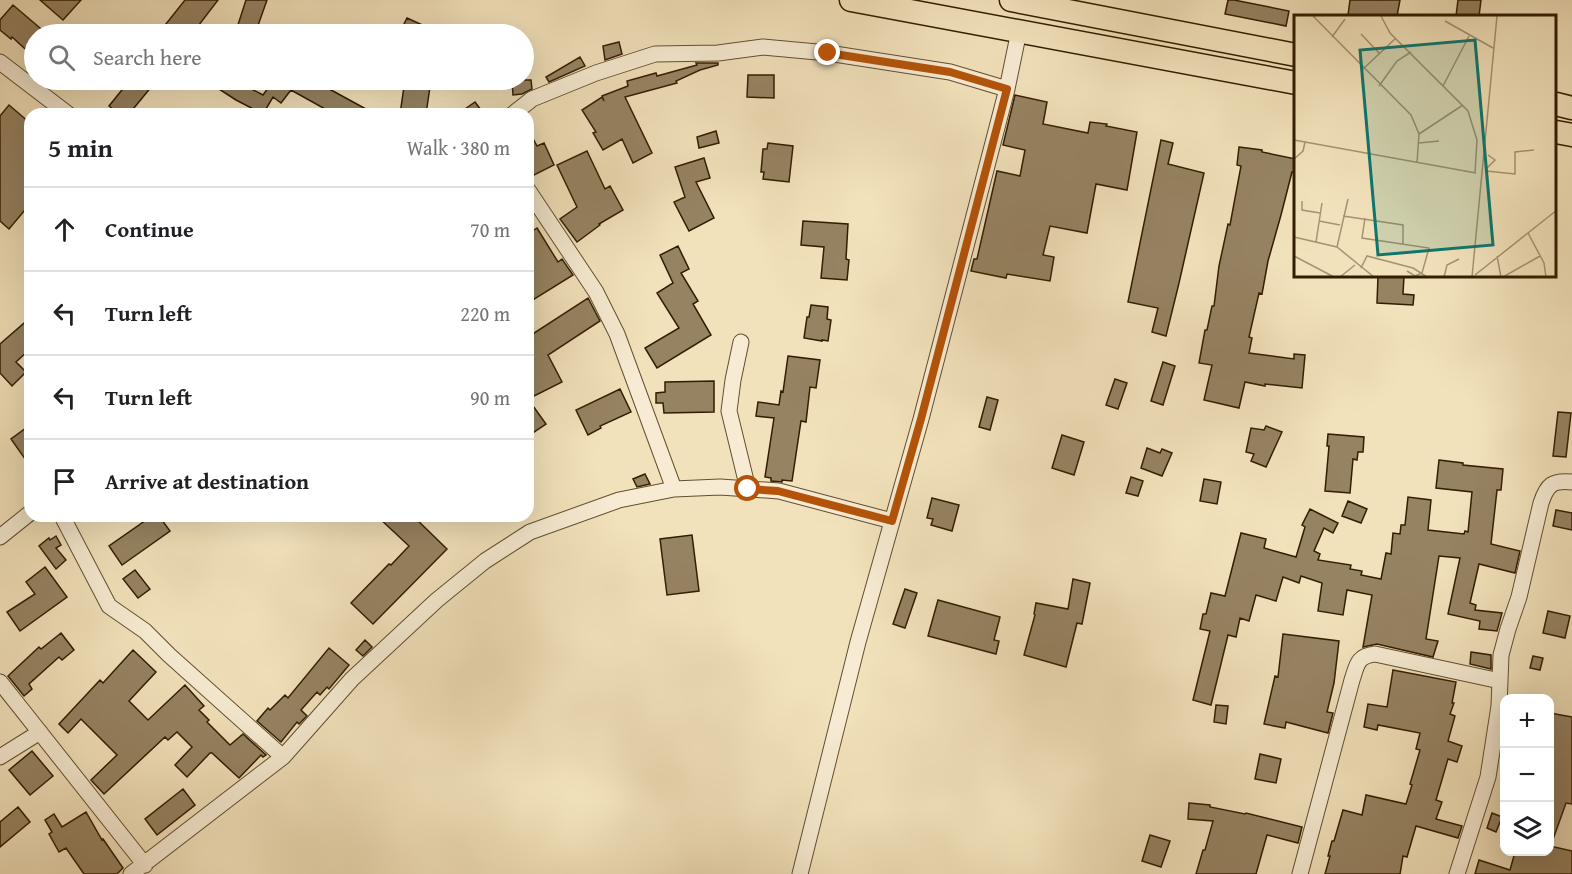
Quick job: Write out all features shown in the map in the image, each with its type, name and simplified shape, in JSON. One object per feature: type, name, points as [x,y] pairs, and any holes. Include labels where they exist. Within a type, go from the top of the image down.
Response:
[{"type":"highway","points":[[851,0],[1294,83]]},
{"type":"highway","points":[[1011,0],[1294,55]]},
{"type":"highway","points":[[1557,104],[1572,108]]},
{"type":"highway","points":[[1557,132],[1572,135]]},
{"type":"street","points":[[800,874],[858,642],[921,419],[1007,89],[1019,31]]},
{"type":"street","points":[[521,108],[532,99],[596,73],[655,54],[718,53],[763,48],[828,53],[950,72],[1007,89]]},
{"type":"street","points":[[0,62],[24,80]]},
{"type":"street","points":[[37,90],[60,108]]},
{"type":"street","points":[[534,199],[596,292],[617,334],[674,489]]},
{"type":"street","points":[[741,342],[729,411],[748,489]]},
{"type":"street","points":[[1457,874],[1488,777],[1499,706],[1501,655],[1519,597],[1544,492],[1550,484],[1572,482]]},
{"type":"street","points":[[131,874],[283,757],[352,679],[437,600],[485,561],[530,532],[619,500],[674,489],[720,487],[778,491],[892,521]]},
{"type":"street","points":[[0,537],[24,518]]},
{"type":"street","points":[[65,522],[109,606],[145,631],[283,757]]},
{"type":"street","points":[[1300,874],[1352,680],[1362,657],[1375,654],[1500,681]]},
{"type":"street","points":[[0,682],[145,865]]},
{"type":"street","points":[[0,757],[40,732]]},
{"type":"building","points":[[40,0],[81,0],[63,20]]},
{"type":"building","points":[[185,0],[218,0],[200,24],[166,24]]},
{"type":"building","points":[[246,0],[267,0],[259,24],[238,24]]},
{"type":"building","points":[[1228,0],[1289,11],[1286,26],[1225,14]]},
{"type":"building","points":[[1350,0],[1400,0],[1397,15],[1348,15]]},
{"type":"building","points":[[1458,0],[1481,0],[1479,15],[1456,15]]},
{"type":"building","points":[[13,5],[35,24],[24,24],[24,48],[0,30],[0,20]]},
{"type":"building","points":[[407,18],[420,24],[404,24]]},
{"type":"building","points":[[619,42],[622,54],[605,60],[603,46]]},
{"type":"building","points":[[580,57],[585,66],[549,82],[546,77]]},
{"type":"building","points":[[696,63],[718,63],[718,65],[700,70],[676,81],[677,83],[625,97],[652,153],[633,163],[622,139],[603,150],[593,133],[596,132],[582,110],[602,97],[604,101],[602,96],[628,86],[627,81],[656,73],[657,76],[697,65]]},
{"type":"building","points":[[748,75],[774,75],[774,98],[747,97]]},
{"type":"building","points":[[122,90],[149,90],[134,108],[109,106]]},
{"type":"building","points":[[220,90],[254,90],[263,95],[267,90],[291,90],[281,103],[273,97],[267,108],[251,108]]},
{"type":"building","points":[[291,90],[331,90],[364,108],[323,108]]},
{"type":"building","points":[[404,90],[430,90],[427,108],[401,108]]},
{"type":"building","points":[[513,90],[530,90],[522,94],[513,95]]},
{"type":"building","points":[[1015,95],[1047,102],[1043,124],[1088,133],[1090,122],[1137,132],[1127,190],[1096,184],[1087,233],[1050,226],[1043,255],[1054,257],[1050,281],[1007,274],[1006,278],[971,271],[974,259],[977,259],[997,171],[1020,176],[1025,150],[1003,145]]},
{"type":"building","points":[[475,102],[480,108],[466,108]]},
{"type":"building","points":[[9,105],[24,118],[24,211],[9,229],[0,221],[0,116]]},
{"type":"building","points":[[716,131],[719,143],[699,148],[697,137]]},
{"type":"building","points":[[534,140],[537,146],[544,143],[554,165],[534,175]]},
{"type":"building","points":[[1161,140],[1173,143],[1168,164],[1204,173],[1166,336],[1152,332],[1158,308],[1128,302]]},
{"type":"building","points":[[768,143],[793,146],[789,182],[763,179],[764,172],[761,172],[763,149],[767,149]]},
{"type":"building","points":[[1239,147],[1262,150],[1262,152],[1294,159],[1294,172],[1292,172],[1268,261],[1262,294],[1259,293],[1249,337],[1252,338],[1249,353],[1294,359],[1294,354],[1305,355],[1302,388],[1265,384],[1265,386],[1245,382],[1239,408],[1204,400],[1212,365],[1199,363],[1205,330],[1207,330],[1212,306],[1214,306],[1219,266],[1228,224],[1230,225],[1241,166],[1237,165]]},
{"type":"building","points":[[587,151],[605,189],[610,186],[623,210],[599,224],[577,242],[560,219],[577,207],[557,165]]},
{"type":"building","points":[[704,158],[710,178],[696,182],[714,218],[689,231],[674,202],[685,197],[675,167]]},
{"type":"building","points":[[803,221],[848,224],[847,280],[821,278],[824,247],[801,245]]},
{"type":"building","points":[[537,228],[558,262],[562,259],[573,275],[534,299],[534,230]]},
{"type":"building","points":[[678,246],[689,269],[681,273],[698,301],[693,304],[711,335],[657,368],[645,348],[679,328],[657,293],[673,283],[660,255]]},
{"type":"building","points":[[1378,278],[1404,278],[1403,294],[1414,295],[1413,305],[1377,303]]},
{"type":"building","points":[[588,298],[600,321],[548,355],[562,382],[534,396],[534,333]]},
{"type":"building","points":[[811,305],[828,307],[827,319],[831,320],[828,341],[804,338]]},
{"type":"building","points":[[24,323],[24,355],[16,362],[24,370],[24,374],[12,386],[0,373],[0,344]]},
{"type":"building","points":[[788,356],[820,360],[816,388],[810,387],[806,422],[801,421],[792,481],[771,481],[771,478],[765,477],[774,418],[756,416],[758,402],[779,405]]},
{"type":"building","points":[[1163,362],[1175,366],[1163,405],[1151,401]]},
{"type":"building","points":[[1115,379],[1127,383],[1118,409],[1106,405]]},
{"type":"building","points":[[714,381],[714,412],[664,413],[663,403],[656,403],[656,393],[665,392],[665,382]]},
{"type":"building","points":[[620,389],[631,412],[600,426],[601,428],[588,435],[576,410]]},
{"type":"building","points":[[987,397],[998,400],[990,430],[979,427]]},
{"type":"building","points":[[534,407],[546,424],[534,432]]},
{"type":"building","points":[[1558,412],[1571,413],[1566,457],[1553,456]]},
{"type":"building","points":[[1266,426],[1282,432],[1266,467],[1251,461],[1254,454],[1246,452],[1251,428],[1264,430]]},
{"type":"building","points":[[24,429],[24,457],[11,439]]},
{"type":"building","points":[[1328,434],[1364,437],[1363,452],[1358,452],[1357,460],[1353,459],[1350,493],[1325,491]]},
{"type":"building","points":[[1062,435],[1084,442],[1074,475],[1052,468]]},
{"type":"building","points":[[1147,448],[1160,453],[1162,449],[1172,453],[1162,476],[1141,468]]},
{"type":"building","points":[[1439,460],[1503,469],[1501,490],[1497,490],[1491,544],[1520,551],[1515,573],[1479,564],[1470,603],[1476,605],[1475,610],[1502,613],[1497,631],[1479,629],[1480,621],[1448,614],[1460,558],[1439,556],[1426,639],[1438,641],[1433,657],[1377,644],[1363,647],[1372,595],[1347,590],[1343,615],[1318,611],[1322,583],[1301,576],[1299,583],[1283,577],[1276,601],[1256,595],[1249,621],[1240,618],[1236,637],[1228,635],[1211,705],[1193,700],[1210,631],[1200,629],[1203,614],[1206,614],[1211,593],[1225,596],[1241,533],[1266,539],[1264,548],[1296,557],[1305,527],[1302,525],[1310,509],[1338,523],[1333,533],[1324,528],[1314,551],[1320,554],[1318,560],[1351,565],[1350,569],[1362,571],[1361,575],[1381,579],[1386,553],[1391,554],[1393,533],[1400,534],[1401,525],[1405,525],[1408,497],[1431,500],[1428,530],[1464,534],[1465,531],[1468,532],[1472,492],[1436,488]]},
{"type":"building","points":[[645,474],[650,484],[637,487],[633,479]]},
{"type":"building","points":[[1131,477],[1143,481],[1138,496],[1126,493]]},
{"type":"building","points":[[1204,479],[1221,482],[1217,504],[1200,501]]},
{"type":"building","points":[[932,498],[959,505],[952,531],[931,525],[933,519],[927,518]]},
{"type":"building","points":[[1348,501],[1367,509],[1361,523],[1342,516]]},
{"type":"building","points":[[1556,510],[1572,513],[1572,530],[1553,526]]},
{"type":"building","points":[[143,522],[163,522],[170,531],[122,565],[109,546]]},
{"type":"building","points":[[383,522],[419,522],[447,549],[373,624],[351,603],[409,546]]},
{"type":"building","points":[[692,535],[699,591],[667,595],[660,539]]},
{"type":"building","points":[[56,536],[61,545],[56,548],[66,560],[56,569],[39,546],[49,538],[50,540]]},
{"type":"building","points":[[45,567],[67,597],[20,631],[7,612],[35,594],[26,582]]},
{"type":"building","points":[[135,570],[150,589],[138,598],[123,579]]},
{"type":"building","points":[[1073,579],[1090,583],[1082,624],[1077,623],[1066,667],[1024,655],[1036,603],[1068,609]]},
{"type":"building","points":[[905,589],[917,593],[905,628],[893,624]]},
{"type":"building","points":[[938,600],[1000,617],[994,640],[999,641],[996,654],[928,636]]},
{"type":"building","points":[[1548,611],[1570,616],[1565,638],[1543,633]]},
{"type":"building","points":[[61,633],[74,650],[62,660],[59,657],[29,684],[32,689],[24,696],[8,676],[39,647],[41,649]]},
{"type":"building","points":[[1283,634],[1339,641],[1334,683],[1327,712],[1333,713],[1328,733],[1286,722],[1285,728],[1264,724],[1275,676],[1278,677]]},
{"type":"building","points":[[365,640],[372,647],[363,656],[356,650]]},
{"type":"building","points":[[329,648],[349,665],[329,689],[327,687],[320,695],[317,692],[301,710],[307,716],[299,724],[297,722],[281,742],[257,721],[268,708],[270,710],[285,695],[288,698]]},
{"type":"building","points":[[133,650],[156,672],[129,701],[148,720],[185,685],[204,706],[199,710],[209,720],[207,722],[230,745],[243,734],[266,755],[263,757],[261,755],[239,778],[210,753],[187,777],[175,765],[192,747],[177,732],[168,740],[165,737],[104,794],[91,780],[117,755],[81,719],[68,733],[59,724],[100,680],[103,683]]},
{"type":"building","points":[[1471,652],[1491,655],[1491,669],[1470,664]]},
{"type":"building","points":[[1533,656],[1543,658],[1540,670],[1530,668]]},
{"type":"building","points":[[1393,670],[1456,682],[1452,703],[1454,703],[1450,714],[1455,716],[1448,741],[1462,746],[1457,762],[1448,759],[1436,800],[1442,802],[1436,819],[1462,826],[1458,838],[1416,826],[1407,857],[1403,856],[1400,874],[1325,874],[1332,841],[1334,841],[1343,810],[1362,815],[1366,795],[1406,804],[1420,750],[1416,749],[1420,733],[1378,725],[1377,730],[1364,727],[1368,704],[1387,707]]},
{"type":"building","points":[[1216,705],[1228,706],[1226,724],[1214,722]]},
{"type":"building","points":[[1554,714],[1572,717],[1572,804],[1566,803],[1554,837]]},
{"type":"building","points":[[32,751],[53,776],[30,795],[9,770]]},
{"type":"building","points":[[1260,754],[1281,759],[1276,783],[1255,779]]},
{"type":"building","points":[[183,789],[195,805],[157,835],[145,819]]},
{"type":"building","points":[[1189,803],[1210,805],[1210,807],[1302,827],[1298,843],[1267,835],[1256,874],[1196,874],[1213,821],[1188,819]]},
{"type":"building","points":[[18,807],[30,822],[0,847],[0,822]]},
{"type":"building","points":[[86,812],[102,840],[123,868],[117,874],[84,874],[66,848],[59,852],[49,834],[52,832],[45,820],[54,814],[62,827]]},
{"type":"building","points":[[1492,813],[1500,816],[1496,832],[1487,828]]},
{"type":"building","points":[[1150,835],[1170,841],[1161,867],[1142,861]]},
{"type":"building","points":[[1554,847],[1572,851],[1572,874],[1475,874],[1479,860],[1510,870],[1514,856],[1554,856]]},
{"type":"route","points":[[748,489],[778,491],[892,521],[1007,89],[950,72],[828,53]]}]
